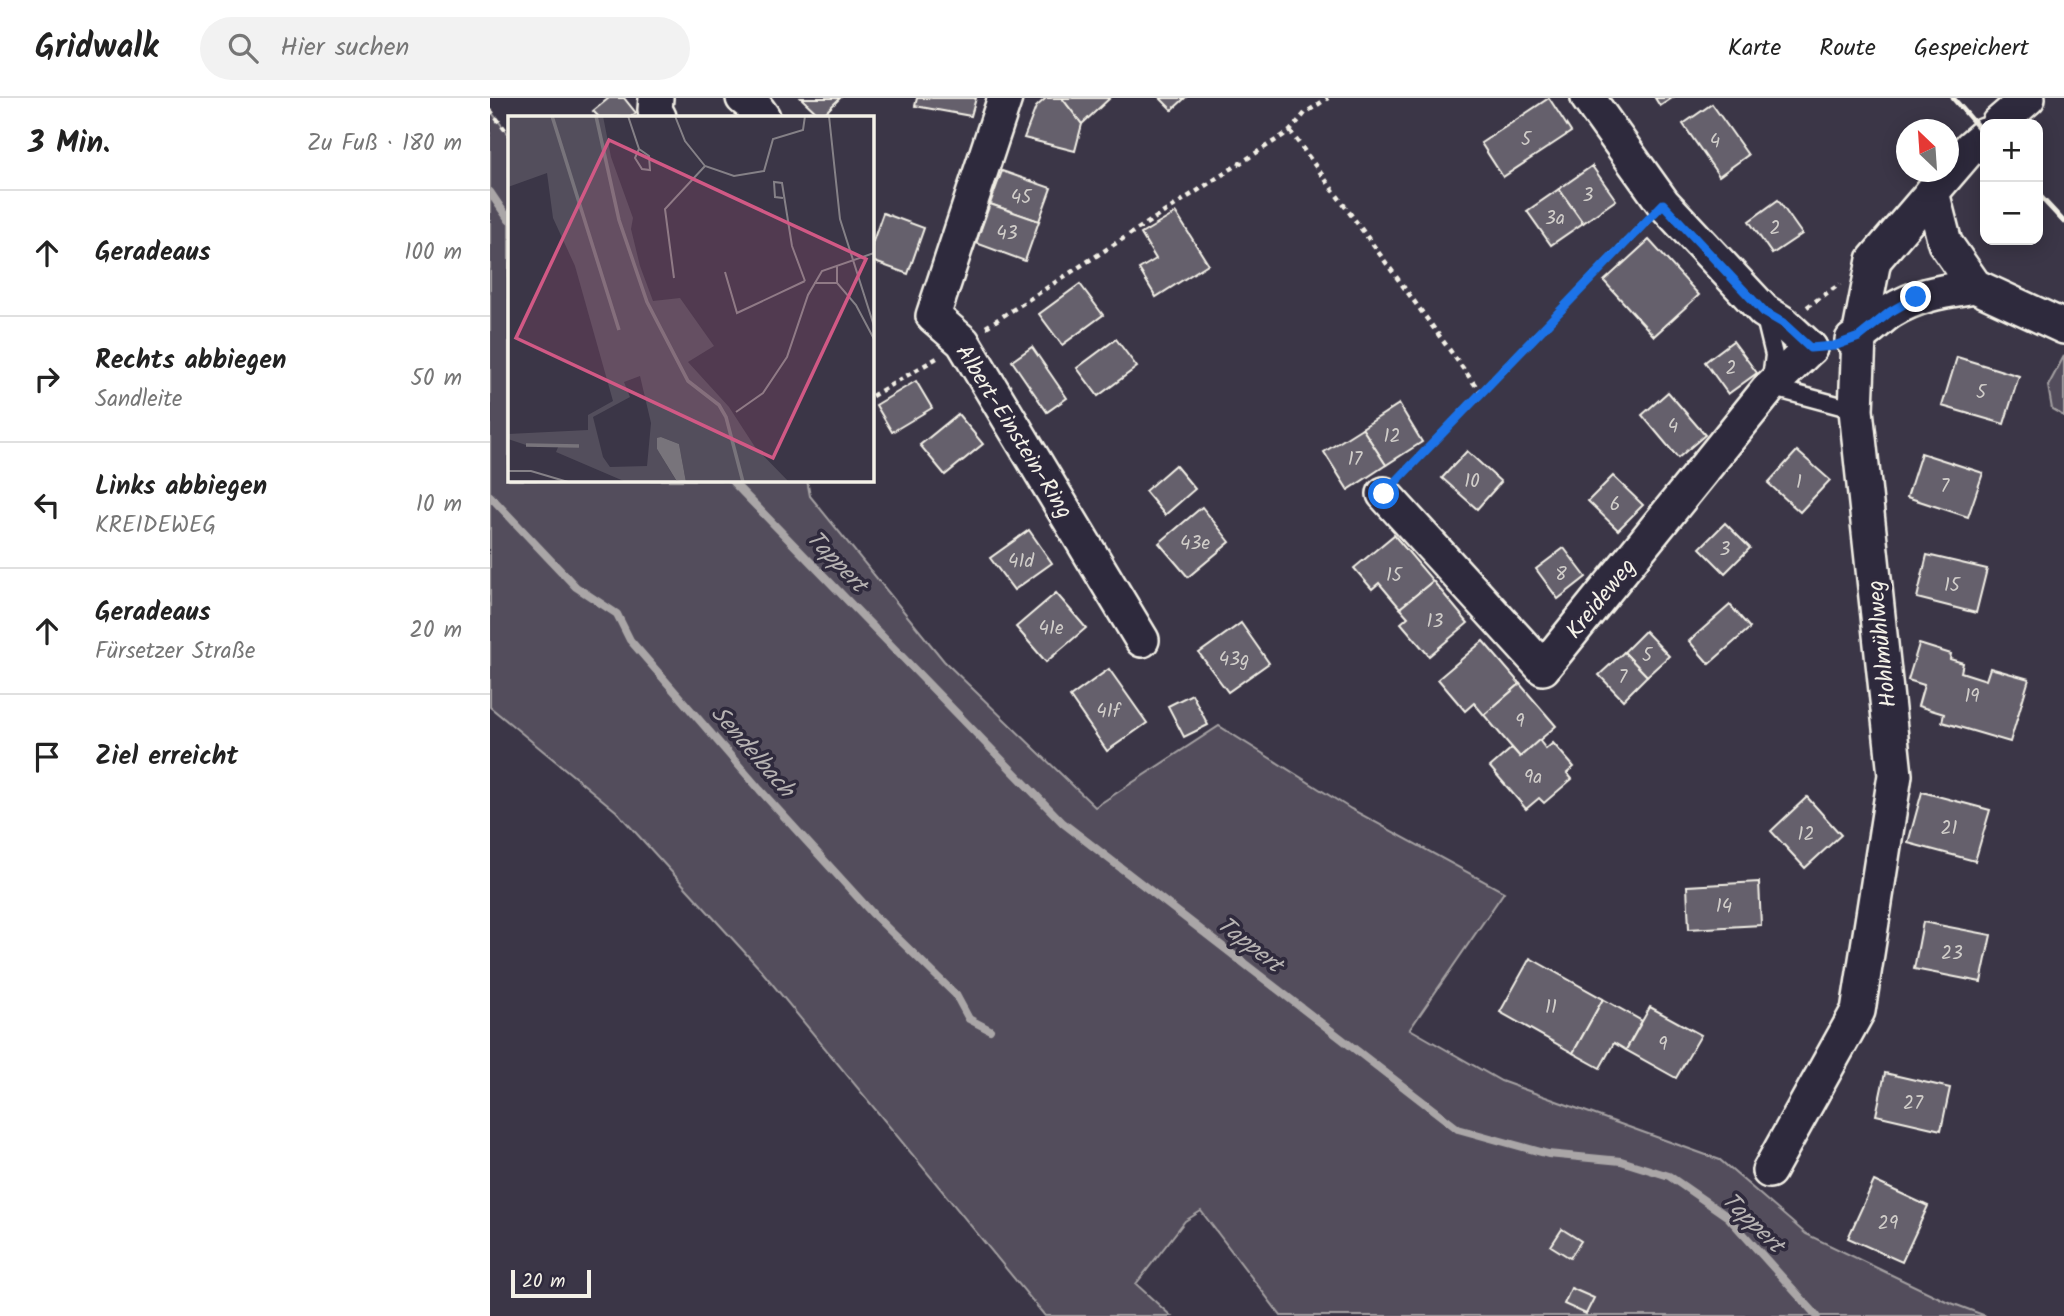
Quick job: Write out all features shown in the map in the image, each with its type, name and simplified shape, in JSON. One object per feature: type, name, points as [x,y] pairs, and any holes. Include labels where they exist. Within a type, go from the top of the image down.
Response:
[{"type":"street","points":[[656,98],[655,110],[658,116]]},
{"type":"street","points":[[743,98],[762,116]]},
{"type":"street","name":"Albert-Einstein-Ring","points":[[1005,98],[933,316],[963,342],[1142,640]]},
{"type":"street","points":[[1588,98],[1663,204],[1773,317],[1810,348],[1834,346],[1859,337],[1890,312],[1916,297],[1975,286]]},
{"type":"street","points":[[2004,119],[2028,98]]},
{"type":"street","name":"Hohlmühlweg","points":[[1769,1171],[1858,1011],[1895,775],[1856,410],[1859,337],[1874,260],[1980,139]]},
{"type":"street","points":[[1932,192],[1945,243],[1975,286],[2064,327]]},
{"type":"street","name":"Kreideweg","points":[[1384,494],[1543,668],[1770,387],[1810,348]]},
{"type":"lane","points":[[1773,317],[1774,355],[1770,387],[1856,410]]},
{"type":"path","points":[[873,395],[963,342],[1290,131],[1305,113],[1328,98]]},
{"type":"path","points":[[490,110],[508,134]]},
{"type":"path","points":[[1290,131],[1481,393]]},
{"type":"path","points":[[1384,494],[1663,204]]},
{"type":"path","points":[[1773,317],[1874,260]]},
{"type":"shaded area","points":[[490,110],[508,134],[508,481],[807,481],[810,496],[944,661],[1095,807],[1219,726],[1351,809],[1504,892],[1410,1029],[1501,1081],[1720,1160],[1806,1234],[1946,1301],[1986,1316],[1281,1316],[1201,1211],[1185,1221],[1136,1284],[1171,1316],[1045,1316],[760,969],[616,811],[490,707]]},
{"type":"shaded area","points":[[2064,356],[2064,416],[2052,409],[2048,386]]},
{"type":"building","points":[[609,98],[624,98],[636,113],[632,116],[598,116],[593,111]]},
{"type":"building","points":[[801,98],[840,98],[822,116]]},
{"type":"building","points":[[917,98],[976,98],[971,116],[915,106]]},
{"type":"building","points":[[1046,98],[1062,98],[1082,124],[1075,151],[1024,138],[1036,107]]},
{"type":"building","points":[[1062,98],[1110,98],[1082,124]]},
{"type":"building","points":[[1160,98],[1185,98],[1172,110]]},
{"type":"building","points":[[1549,98],[1571,132],[1503,177],[1481,143]]},
{"type":"building","points":[[1655,98],[1672,98],[1660,106]]},
{"type":"building","points":[[1712,104],[1748,155],[1719,176],[1683,124]]},
{"type":"building","points":[[1592,166],[1616,200],[1583,223],[1559,189]]},
{"type":"building","points":[[1002,171],[1051,188],[1039,221],[990,204]]},
{"type":"building","points":[[1559,189],[1583,223],[1551,245],[1527,211]]},
{"type":"building","points":[[1778,200],[1802,234],[1772,254],[1749,221]]},
{"type":"building","points":[[990,204],[1039,221],[1025,261],[976,243]]},
{"type":"building","points":[[883,213],[924,228],[908,274],[873,261],[873,241]]},
{"type":"building","points":[[1176,213],[1208,264],[1156,297],[1139,269],[1156,259],[1141,234]]},
{"type":"building","points":[[1649,240],[1699,295],[1654,336],[1604,281]]},
{"type":"building","points":[[1080,284],[1103,315],[1062,345],[1039,314]]},
{"type":"building","points":[[1116,339],[1137,367],[1098,396],[1077,368]]},
{"type":"building","points":[[1733,341],[1757,373],[1728,394],[1705,362]]},
{"type":"building","points":[[1032,347],[1067,398],[1047,412],[1012,361]]},
{"type":"building","points":[[1957,357],[2019,376],[2004,424],[1942,406]]},
{"type":"building","points":[[916,381],[932,408],[892,432],[876,405]]},
{"type":"building","points":[[1668,392],[1705,435],[1678,458],[1642,415]]},
{"type":"building","points":[[1399,404],[1422,442],[1386,465],[1362,428]]},
{"type":"building","points":[[958,414],[983,444],[945,475],[920,445]]},
{"type":"building","points":[[1362,428],[1386,465],[1348,490],[1324,452]]},
{"type":"building","points":[[1467,451],[1501,482],[1477,509],[1442,478]]},
{"type":"building","points":[[1797,451],[1830,480],[1800,512],[1768,483]]},
{"type":"building","points":[[1921,453],[1983,473],[1968,517],[1907,497]]},
{"type":"building","points":[[1175,465],[1195,489],[1165,515],[1145,491]]},
{"type":"building","points":[[1613,476],[1643,505],[1618,530],[1588,501]]},
{"type":"building","points":[[1202,507],[1230,542],[1188,577],[1159,543]]},
{"type":"building","points":[[1725,523],[1750,548],[1725,573],[1700,548]]},
{"type":"building","points":[[1029,530],[1052,563],[1014,590],[990,558]]},
{"type":"building","points":[[1394,535],[1433,581],[1400,608],[1379,583],[1372,589],[1354,568]]},
{"type":"building","points":[[1564,548],[1586,577],[1558,599],[1536,569]]},
{"type":"building","points":[[1927,555],[1987,569],[1976,613],[1917,598]]},
{"type":"building","points":[[1433,581],[1468,623],[1429,656],[1401,623],[1408,617],[1400,608]]},
{"type":"building","points":[[1056,593],[1086,628],[1046,662],[1016,627]]},
{"type":"building","points":[[1730,605],[1750,628],[1709,664],[1689,641]]},
{"type":"building","points":[[1241,623],[1269,663],[1228,692],[1199,653]]},
{"type":"building","points":[[1645,631],[1669,656],[1647,676],[1624,652]]},
{"type":"building","points":[[1483,641],[1520,684],[1484,715],[1474,703],[1465,711],[1438,679]]},
{"type":"building","points":[[1919,644],[1951,654],[1950,659],[1963,663],[1961,672],[1986,680],[1990,668],[2029,679],[2010,742],[1942,722],[1944,714],[1918,706],[1924,685],[1908,680]]},
{"type":"building","points":[[1624,652],[1647,676],[1623,700],[1599,675]]},
{"type":"building","points":[[1109,669],[1147,723],[1107,751],[1070,697]]},
{"type":"building","points":[[1520,684],[1556,726],[1520,757],[1484,715]]},
{"type":"building","points":[[1192,694],[1208,725],[1184,737],[1168,706]]},
{"type":"building","points":[[1539,740],[1546,749],[1553,743],[1574,767],[1567,773],[1572,779],[1544,803],[1539,798],[1526,809],[1490,767],[1512,748],[1520,757]]},
{"type":"building","points":[[1922,792],[1990,810],[1975,861],[1908,843]]},
{"type":"building","points":[[1807,797],[1841,835],[1805,868],[1771,831]]},
{"type":"building","points":[[1759,882],[1761,925],[1689,929],[1687,886]]},
{"type":"building","points":[[1923,922],[1991,935],[1981,982],[1914,969]]},
{"type":"building","points":[[1530,958],[1603,999],[1573,1053],[1500,1012]]},
{"type":"building","points":[[1603,999],[1642,1021],[1626,1050],[1614,1043],[1600,1068],[1573,1053]]},
{"type":"building","points":[[1650,1007],[1701,1035],[1676,1078],[1626,1050]]},
{"type":"building","points":[[1885,1073],[1950,1088],[1941,1130],[1876,1115]]},
{"type":"building","points":[[1874,1181],[1928,1206],[1902,1262],[1848,1238]]},
{"type":"building","points":[[1562,1229],[1581,1241],[1570,1258],[1551,1246]]},
{"type":"building","points":[[1571,1288],[1594,1298],[1586,1314],[1564,1304]]},
{"type":"waterway","name":"Tappert","points":[[490,192],[508,219]]},
{"type":"waterway","name":"Tappert","points":[[732,481],[1063,823],[1458,1129],[1548,1154],[1621,1161],[1669,1176],[1728,1217],[1817,1316]]},
{"type":"waterway","name":"Sendelbach","points":[[490,496],[576,587],[617,614],[630,640],[760,790],[873,914],[956,995],[969,1019],[990,1030]]},
{"type":"railway","points":[[1953,98],[1980,129]]},
{"type":"railway","points":[[2043,199],[2064,222]]},
{"type":"route","points":[[1384,494],[1663,204],[1764,312],[1783,323],[1810,348],[1834,346],[1859,337],[1890,312],[1916,297]]}]
